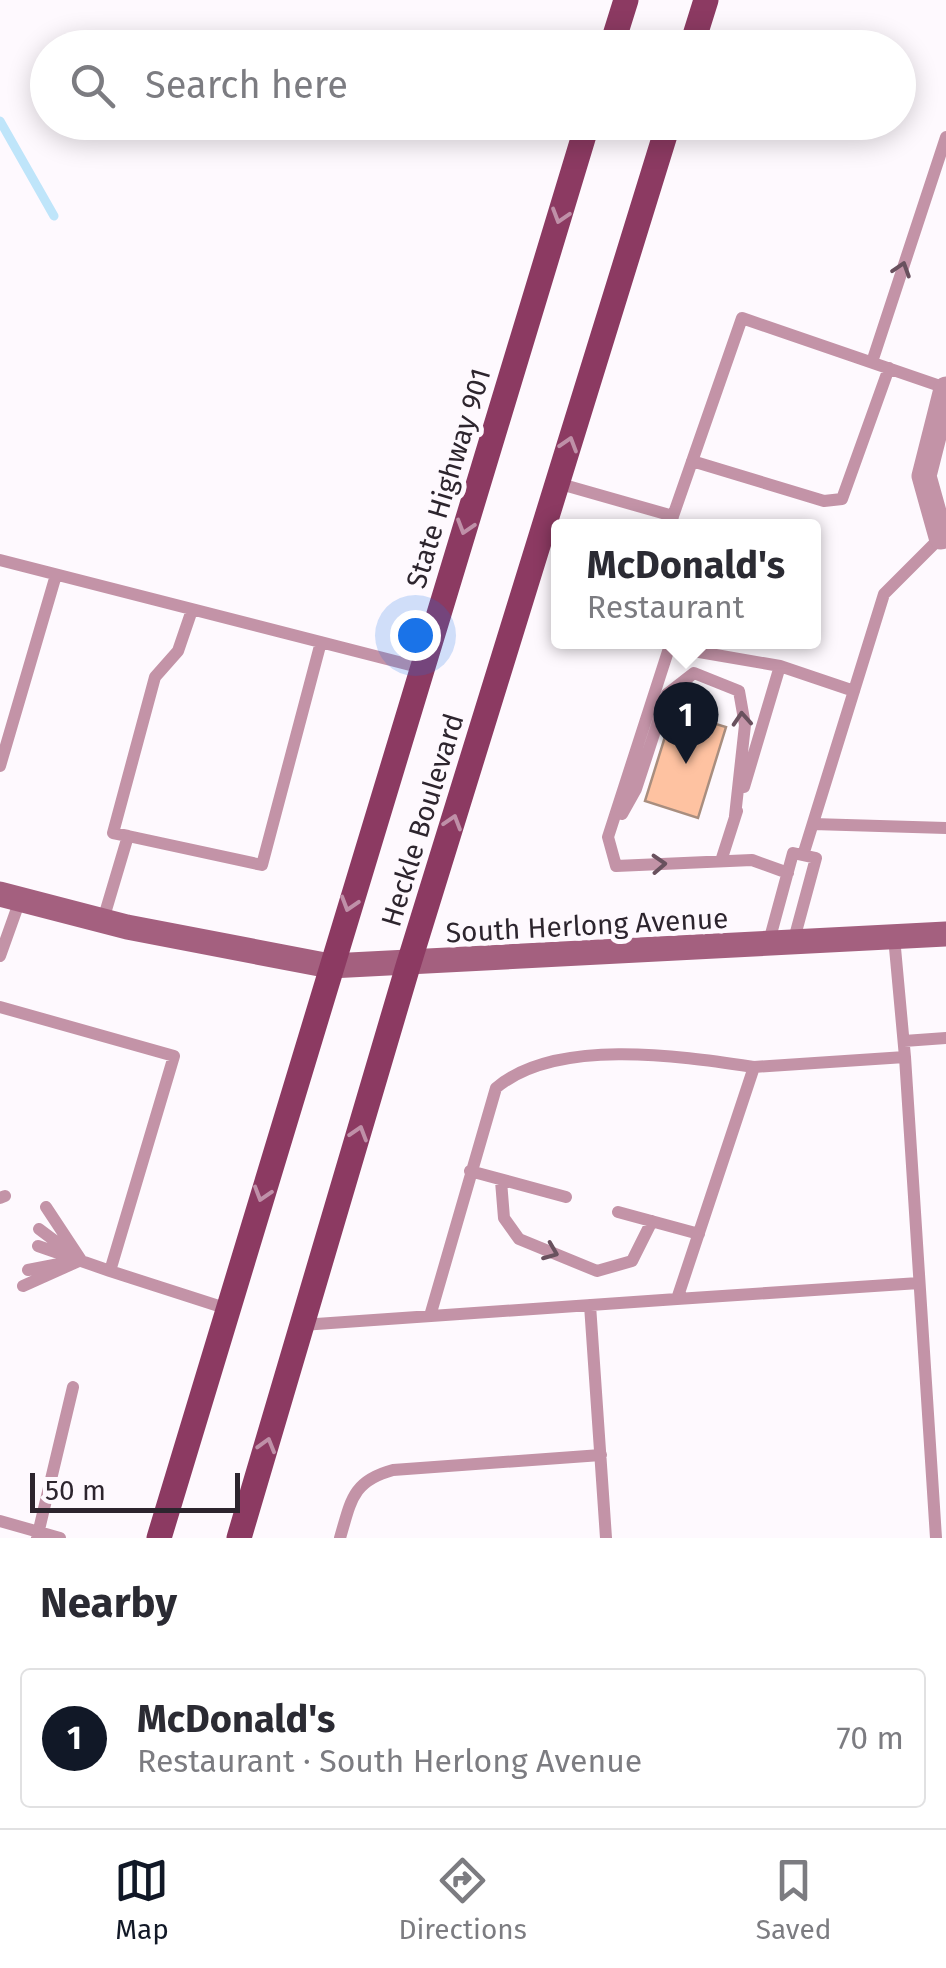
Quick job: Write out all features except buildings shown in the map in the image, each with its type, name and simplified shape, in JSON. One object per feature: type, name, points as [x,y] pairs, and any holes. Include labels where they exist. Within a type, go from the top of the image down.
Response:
[{"type":"main road","points":[[617,30],[626,0]]},
{"type":"main road","points":[[697,30],[706,0]]},
{"type":"main road","name":"State Highway 901","points":[[330,966],[583,140]]},
{"type":"main road","name":"Heckle Boulevard","points":[[239,1538],[408,966],[662,140]]},
{"type":"main road","points":[[159,1538],[330,966]]},
{"type":"street","points":[[943,534],[924,476],[946,388]]},
{"type":"street","name":"South Herlong Avenue","points":[[10,897],[330,966],[408,966],[946,934]]},
{"type":"lane","points":[[872,362],[946,136]]},
{"type":"lane","points":[[673,519],[742,318],[946,388]]},
{"type":"lane","points":[[692,461],[824,501],[842,500],[888,368]]},
{"type":"lane","points":[[557,483],[666,519]]},
{"type":"lane","points":[[780,944],[884,594],[943,534]]},
{"type":"lane","points":[[0,560],[422,668]]},
{"type":"lane","points":[[0,766],[56,575]]},
{"type":"lane","points":[[192,610],[178,652],[155,677],[113,833],[262,864],[321,642]]},
{"type":"lane","points":[[669,649],[608,837],[616,866],[752,860],[788,873]]},
{"type":"lane","points":[[696,649],[780,666],[854,692]]},
{"type":"lane","points":[[721,861],[780,666]]},
{"type":"lane","points":[[608,837],[636,789],[667,694],[694,673],[739,690],[744,724],[735,816]]},
{"type":"lane","points":[[813,824],[946,828]]},
{"type":"lane","points":[[103,920],[128,836]]},
{"type":"lane","points":[[780,944],[788,873],[804,854]]},
{"type":"lane","points":[[0,956],[10,897]]},
{"type":"lane","points":[[894,937],[936,1538]]},
{"type":"lane","points":[[0,1007],[174,1056],[110,1271]]},
{"type":"lane","points":[[904,1040],[946,1038]]},
{"type":"lane","points":[[430,1316],[496,1088],[515,1072],[546,1062],[662,1054],[754,1066],[905,1057]]},
{"type":"lane","points":[[677,1299],[754,1066]]},
{"type":"lane","points":[[470,1171],[566,1197]]},
{"type":"lane","points":[[502,1180],[504,1218],[519,1239],[597,1271],[632,1261],[652,1221]]},
{"type":"lane","points":[[46,1207],[81,1260]]},
{"type":"lane","points":[[618,1212],[698,1234]]},
{"type":"lane","points":[[39,1229],[81,1260]]},
{"type":"lane","points":[[38,1246],[228,1310]]},
{"type":"lane","points":[[28,1270],[81,1260]]},
{"type":"lane","points":[[23,1286],[81,1260]]},
{"type":"lane","points":[[302,1324],[919,1283]]},
{"type":"lane","points":[[590,1305],[606,1538]]},
{"type":"lane","points":[[38,1535],[73,1387]]},
{"type":"lane","points":[[340,1538],[353,1494],[370,1476],[393,1470],[601,1455]]},
{"type":"lane","points":[[0,1521],[38,1535],[60,1538]]},
{"type":"waterway","points":[[0,121],[54,216]]},
{"type":"place","name":"McDonald's","points":[[686,764]]}]
